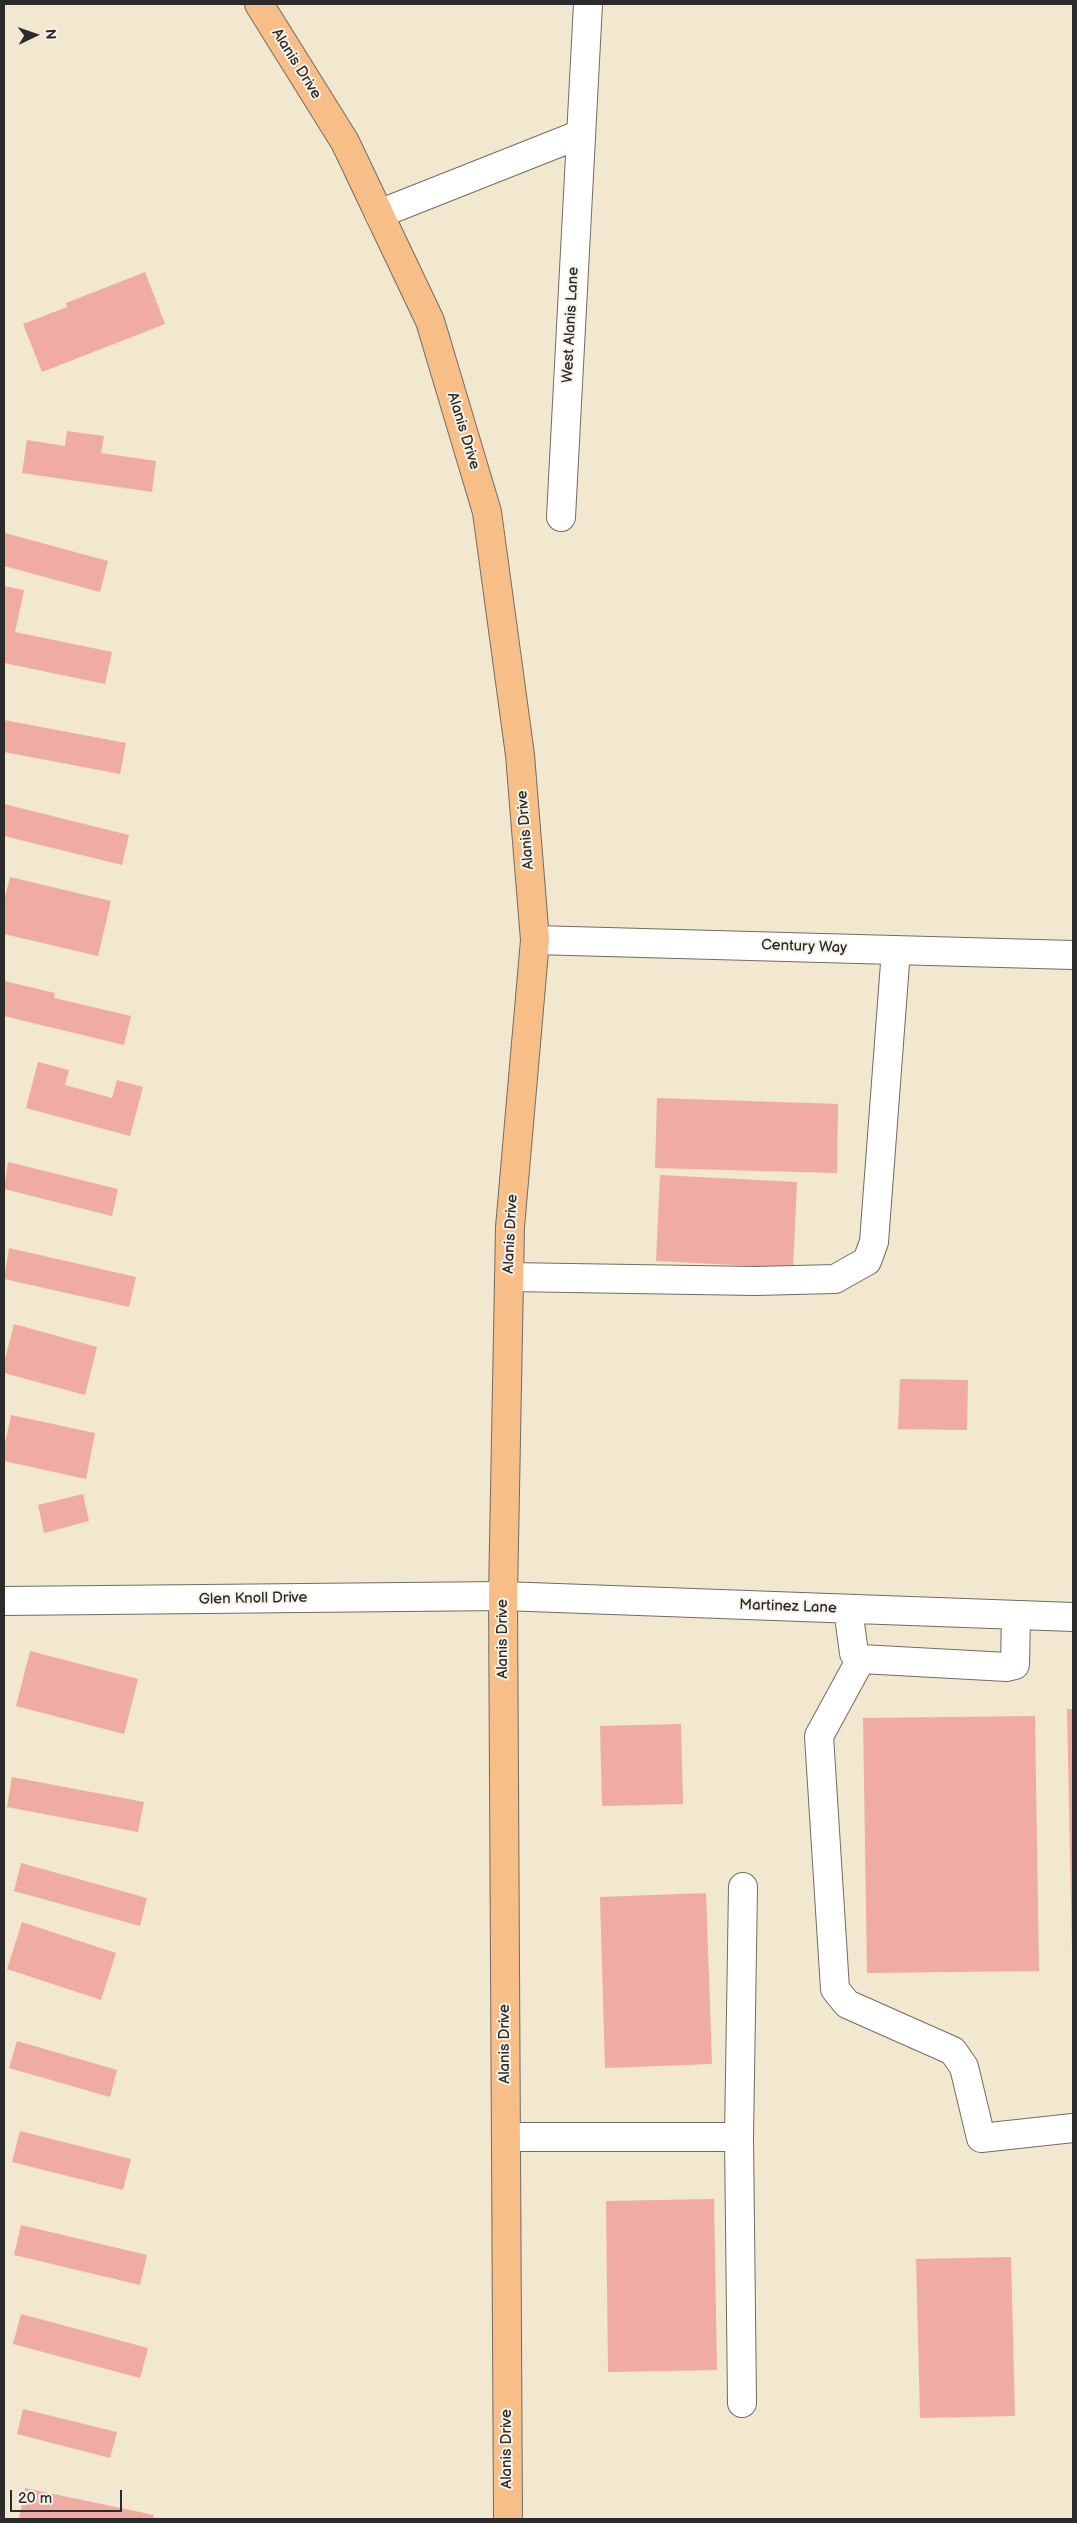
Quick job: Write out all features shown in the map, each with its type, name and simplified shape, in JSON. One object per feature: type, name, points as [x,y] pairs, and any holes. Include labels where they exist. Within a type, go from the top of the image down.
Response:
[{"type":"main road","name":"Alanis Drive","points":[[259,4],[345,142],[430,321],[487,512],[520,754],[534,940],[510,1227],[503,1596],[508,2519]]},
{"type":"street","name":"West Alanis Lane","points":[[562,516],[588,4]]},
{"type":"street","points":[[379,214],[581,134]]},
{"type":"street","name":"Century Way","points":[[534,940],[1073,956]]},
{"type":"street","points":[[509,1277],[755,1281],[835,1279],[867,1261],[874,1242],[896,950]]},
{"type":"street","name":"Glen Knoll Drive","points":[[4,1601],[503,1596]]},
{"type":"street","name":"Martinez Lane","points":[[503,1596],[1073,1617]]},
{"type":"street","points":[[848,1609],[854,1653],[861,1659],[1007,1667],[1015,1665],[1016,1615]]},
{"type":"street","points":[[861,1659],[819,1736],[834,1989],[847,2004],[953,2050],[964,2067],[981,2138],[1073,2128]]},
{"type":"street","points":[[742,2403],[739,2137],[743,1886]]},
{"type":"street","points":[[506,2137],[739,2137]]},
{"type":"building","points":[[145,272],[165,324],[42,372],[23,324],[67,307],[66,303]]},
{"type":"building","points":[[67,431],[104,436],[101,453],[156,461],[152,492],[22,473],[27,440],[65,446]]},
{"type":"building","points":[[5,533],[108,561],[100,592],[4,566]]},
{"type":"building","points":[[4,586],[24,590],[15,632],[112,652],[105,684],[4,663]]},
{"type":"building","points":[[4,720],[126,743],[120,774],[4,752]]},
{"type":"building","points":[[4,804],[129,835],[122,865],[4,836]]},
{"type":"building","points":[[10,877],[111,901],[98,956],[4,934],[4,901]]},
{"type":"building","points":[[4,981],[55,993],[54,998],[131,1016],[124,1045],[4,1016]]},
{"type":"building","points":[[38,1062],[69,1070],[65,1085],[112,1098],[117,1080],[143,1087],[130,1136],[26,1108]]},
{"type":"building","points":[[657,1098],[838,1104],[837,1173],[655,1168]]},
{"type":"building","points":[[8,1162],[118,1189],[112,1216],[4,1189]]},
{"type":"building","points":[[660,1175],[797,1182],[793,1268],[656,1261]]},
{"type":"building","points":[[9,1248],[136,1277],[129,1307],[4,1279]]},
{"type":"building","points":[[14,1324],[97,1347],[85,1395],[4,1373],[4,1363]]},
{"type":"building","points":[[900,1379],[968,1380],[967,1430],[898,1429]]},
{"type":"building","points":[[11,1415],[95,1433],[86,1479],[4,1461],[4,1448]]},
{"type":"building","points":[[83,1494],[89,1521],[44,1533],[38,1505]]},
{"type":"building","points":[[30,1651],[138,1679],[124,1734],[16,1706]]},
{"type":"building","points":[[1067,1709],[1073,1709],[1073,1952],[1072,1952]]},
{"type":"building","points":[[1035,1716],[1039,1971],[867,1973],[863,1718]]},
{"type":"building","points":[[681,1724],[683,1804],[602,1806],[600,1726]]},
{"type":"building","points":[[12,1777],[144,1802],[138,1832],[7,1807]]},
{"type":"building","points":[[21,1863],[147,1898],[140,1926],[14,1891]]},
{"type":"building","points":[[706,1893],[712,2064],[605,2068],[600,1897]]},
{"type":"building","points":[[22,1922],[116,1953],[101,2000],[7,1969]]},
{"type":"building","points":[[17,2041],[117,2070],[110,2097],[9,2068]]},
{"type":"building","points":[[20,2131],[131,2159],[123,2190],[12,2162]]},
{"type":"building","points":[[714,2199],[717,2370],[608,2372],[606,2201]]},
{"type":"building","points":[[21,2225],[147,2255],[140,2285],[14,2255]]},
{"type":"building","points":[[1011,2257],[1015,2416],[920,2418],[916,2259]]},
{"type":"building","points":[[21,2314],[148,2348],[140,2378],[13,2344]]},
{"type":"building","points":[[23,2409],[117,2432],[110,2458],[17,2434]]},
{"type":"building","points":[[25,2488],[154,2515],[153,2519],[19,2519]]}]
